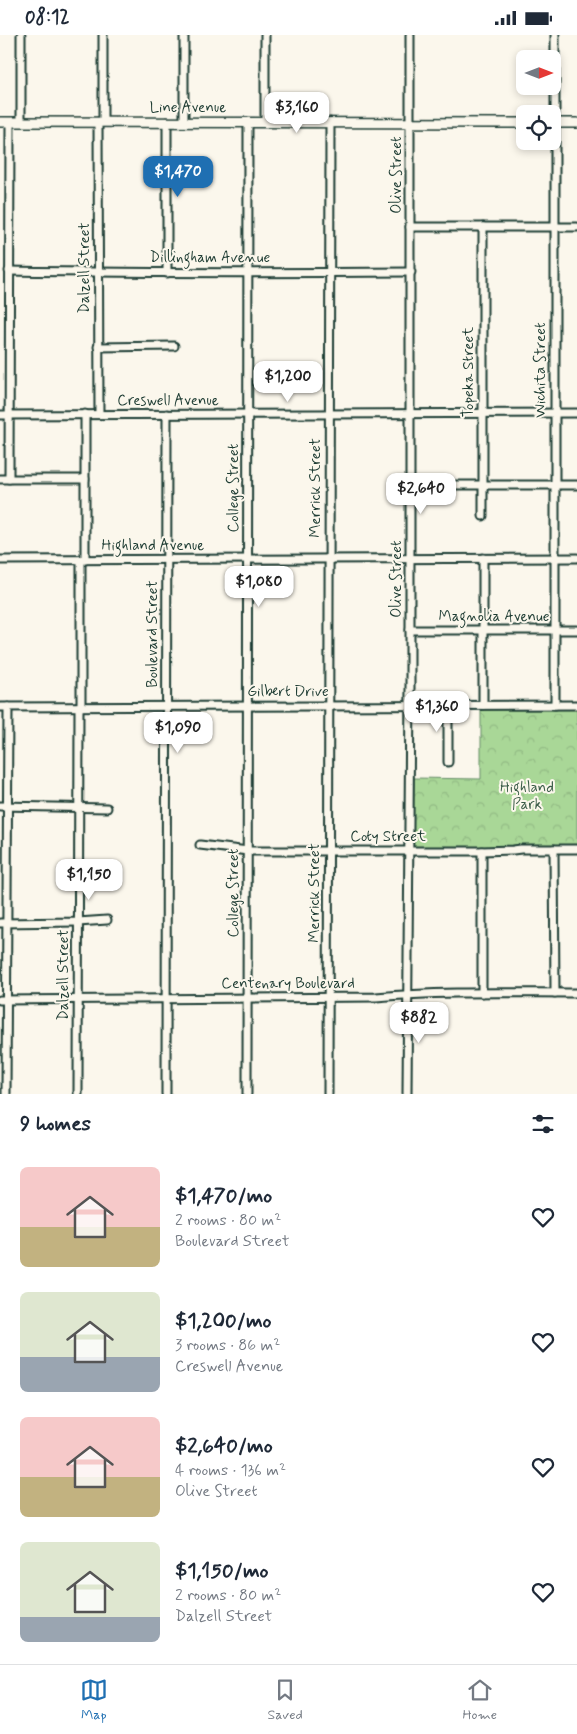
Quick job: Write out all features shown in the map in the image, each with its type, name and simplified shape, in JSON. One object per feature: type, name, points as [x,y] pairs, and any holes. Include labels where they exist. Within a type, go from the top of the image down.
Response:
[{"type":"main road","name":"Line Avenue","points":[[0,122],[516,123]]},
{"type":"main road","points":[[561,123],[577,123]]},
{"type":"street","points":[[21,35],[21,122]]},
{"type":"street","name":"Dalzell Street","points":[[98,414],[98,272],[103,35]]},
{"type":"street","points":[[184,35],[184,122]]},
{"type":"street","points":[[265,122],[266,35]]},
{"type":"street","name":"Olive Street","points":[[407,1094],[410,705],[410,35]]},
{"type":"street","name":"Wichita Street","points":[[554,105],[555,35]]},
{"type":"street","points":[[9,479],[10,122]]},
{"type":"street","points":[[167,122],[167,273]]},
{"type":"street","name":"College Street","points":[[247,1094],[248,122]]},
{"type":"street","name":"Merrick Street","points":[[328,1094],[330,122]]},
{"type":"street","name":"Wichita Street","points":[[554,150],[555,705]]},
{"type":"street","points":[[410,227],[577,227]]},
{"type":"street","name":"Topeka Street","points":[[483,227],[483,516]]},
{"type":"street","name":"Dillingham Avenue","points":[[9,271],[167,273],[248,271],[410,272]]},
{"type":"street","points":[[98,347],[174,346]]},
{"type":"street","name":"Creswell Avenue","points":[[0,415],[577,413]]},
{"type":"street","name":"Dalzell Street","points":[[78,1094],[80,707],[85,414]]},
{"type":"street","name":"Boulevard Street","points":[[166,1094],[167,414]]},
{"type":"street","points":[[0,479],[85,479]]},
{"type":"street","points":[[410,485],[577,485]]},
{"type":"street","points":[[483,558],[483,705]]},
{"type":"street","name":"Highland Avenue","points":[[0,560],[577,558]]},
{"type":"street","name":"Magnolia Avenue","points":[[410,631],[577,631]]},
{"type":"street","points":[[448,705],[448,762]]},
{"type":"street","name":"Gilbert Drive","points":[[4,707],[577,705]]},
{"type":"street","points":[[4,707],[3,999],[6,1094]]},
{"type":"street","points":[[4,806],[107,808]]},
{"type":"street","name":"Coty Street","points":[[200,845],[248,851],[577,849]]},
{"type":"street","points":[[554,849],[555,993]]},
{"type":"street","points":[[482,851],[482,993]]},
{"type":"street","points":[[3,923],[107,920]]},
{"type":"street","name":"Centenary Boulevard","points":[[3,999],[376,997],[408,994],[577,993]]},
{"type":"green space","name":"Highland Park","points":[[577,707],[577,848],[413,848],[414,778],[481,779],[481,708]]}]
